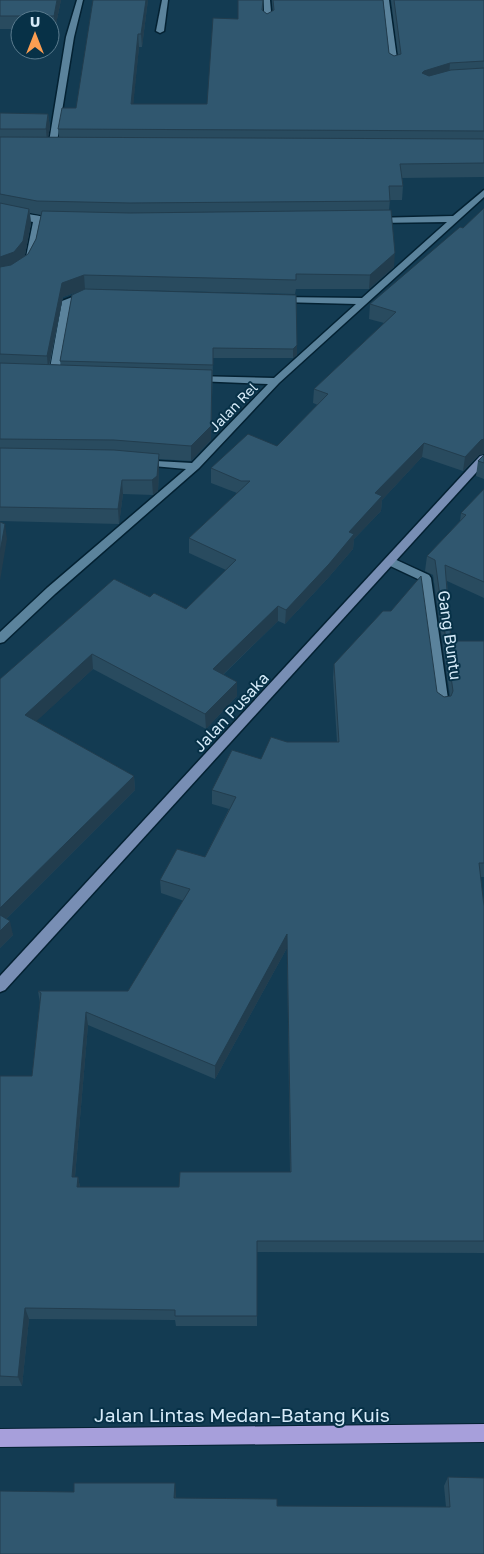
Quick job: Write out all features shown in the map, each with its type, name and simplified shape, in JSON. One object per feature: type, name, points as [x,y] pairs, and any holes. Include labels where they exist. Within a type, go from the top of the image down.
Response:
[{"type":"highway","name":"Jalan Lintas Medan–Batang Kuis","points":[[0,1438],[484,1434]]},
{"type":"main road","name":"Jalan Pusaka","points":[[0,986],[484,458]]},
{"type":"street","points":[[62,148],[48,148],[70,37],[80,0]]},
{"type":"street","points":[[160,32],[165,0]]},
{"type":"street","points":[[267,0],[268,23]]},
{"type":"street","points":[[386,0],[394,66]]},
{"type":"street","name":"Jalan Rel","points":[[0,639],[51,591],[195,466],[276,381],[362,301],[484,193]]},
{"type":"street","points":[[0,212],[38,220],[62,221]]},
{"type":"street","points":[[367,220],[456,219]]},
{"type":"street","points":[[22,272],[29,262],[38,220]]},
{"type":"street","points":[[54,374],[67,301],[84,294],[94,295]]},
{"type":"street","points":[[273,299],[362,301]]},
{"type":"street","points":[[189,378],[276,381]]},
{"type":"street","points":[[133,461],[195,466]]},
{"type":"street","name":"Gang Buntu","points":[[390,561],[425,578],[443,706]]},
{"type":"building","points":[[0,0],[57,0],[55,10],[10,10],[10,16],[0,16]]},
{"type":"building","points":[[93,0],[146,0],[141,34],[138,34],[131,104],[207,104],[213,18],[238,19],[238,0],[263,0],[262,10],[267,14],[274,10],[273,0],[383,0],[389,53],[394,56],[401,54],[394,0],[484,0],[484,61],[450,63],[422,73],[429,76],[451,70],[484,68],[484,131],[58,129],[62,108],[76,108]]},
{"type":"building","points":[[0,113],[48,114],[46,129],[0,129]]},
{"type":"building","points":[[0,137],[484,139],[484,163],[400,164],[403,186],[389,186],[390,201],[130,203],[37,201],[0,194]]},
{"type":"building","points":[[0,203],[29,209],[23,241],[14,252],[0,257]]},
{"type":"building","points":[[484,208],[484,439],[465,457],[424,443],[375,493],[382,496],[349,532],[354,534],[329,564],[286,610],[278,606],[213,669],[237,682],[205,714],[92,654],[25,715],[134,776],[0,908],[0,679],[114,579],[150,597],[154,593],[186,609],[236,560],[189,538],[250,481],[241,481],[211,468],[248,434],[277,446],[328,394],[314,389],[396,312],[370,304],[460,227],[463,228]]},
{"type":"building","points":[[391,210],[395,253],[370,275],[296,274],[296,280],[84,275],[62,283],[47,356],[0,354],[0,267],[11,265],[28,254],[36,239],[42,211],[130,213]]},
{"type":"building","points":[[85,289],[296,295],[297,345],[293,349],[213,348],[213,365],[60,361],[72,295]]},
{"type":"building","points":[[0,363],[212,370],[211,426],[191,446],[114,440],[0,439]]},
{"type":"building","points":[[0,448],[114,450],[159,454],[157,476],[152,480],[122,480],[118,509],[0,507]]},
{"type":"building","points":[[484,455],[484,463],[478,461]]},
{"type":"building","points":[[484,489],[484,582],[445,565],[451,641],[484,641],[484,863],[479,863],[484,906],[484,1241],[257,1241],[257,1316],[175,1316],[175,1310],[25,1308],[18,1377],[0,1376],[0,1076],[32,1076],[41,993],[38,991],[128,991],[190,889],[160,880],[177,849],[205,857],[236,797],[212,790],[232,750],[261,759],[271,737],[287,742],[339,742],[334,664],[383,611],[391,611],[421,576],[437,692],[444,697],[451,696],[453,691],[435,560],[427,556],[466,515],[461,513]],"holes":[[[287,934],[291,1172],[180,1172],[179,1187],[77,1187],[78,1177],[72,1177],[86,1012],[215,1066]]]},
{"type":"building","points":[[0,522],[5,524],[0,552]]},
{"type":"building","points":[[0,915],[10,921],[0,931]]},
{"type":"building","points":[[448,1477],[484,1478],[484,1554],[0,1554],[0,1491],[74,1492],[74,1483],[175,1483],[174,1498],[277,1499],[277,1506],[450,1507]]}]
